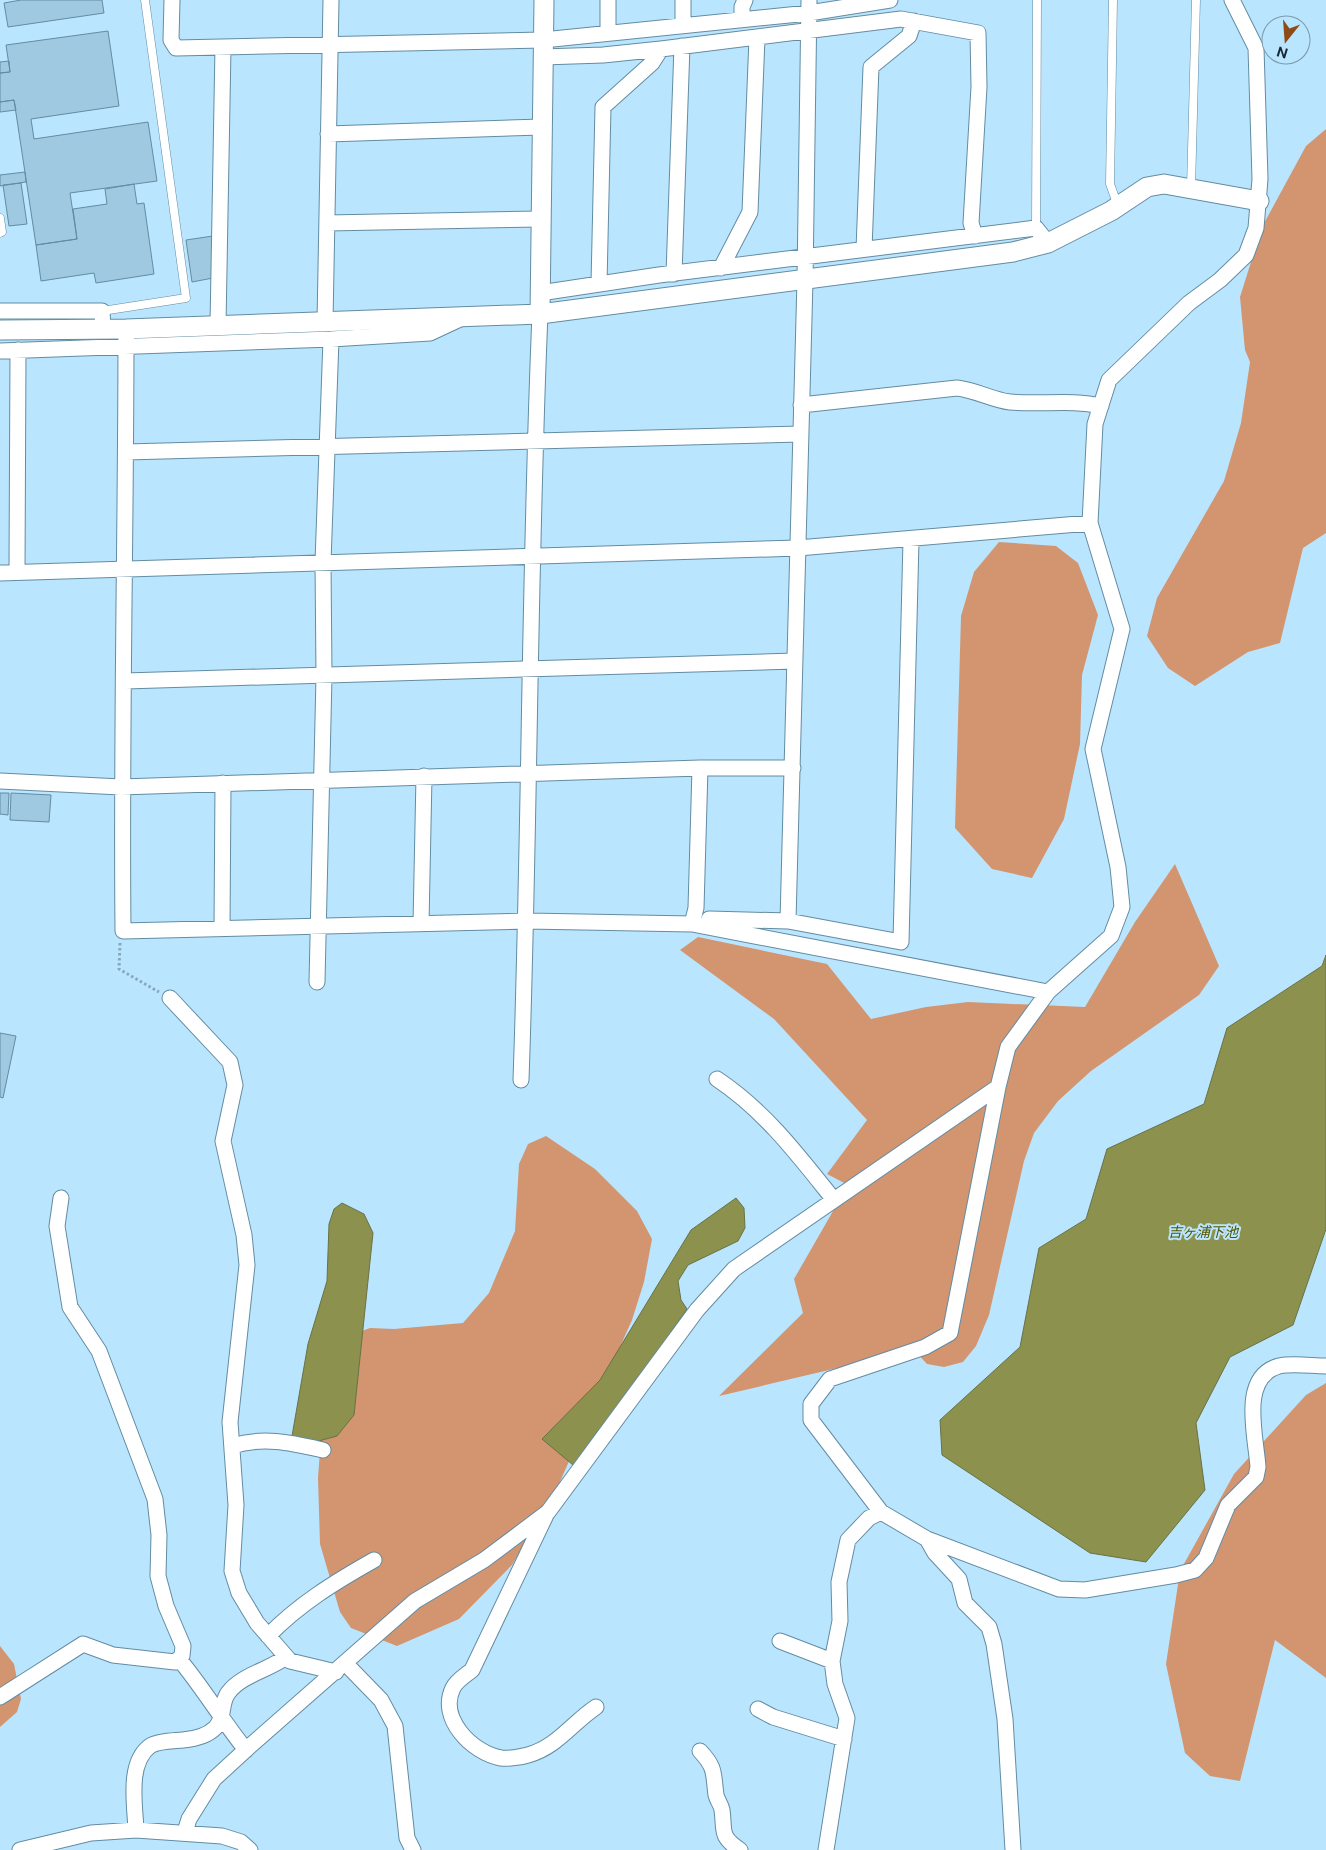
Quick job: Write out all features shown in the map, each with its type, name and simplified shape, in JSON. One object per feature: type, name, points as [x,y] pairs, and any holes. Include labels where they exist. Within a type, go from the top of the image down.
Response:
[{"type":"street","points":[[172,0],[171,40],[176,48],[330,43],[543,48],[602,55],[757,38],[808,29],[901,19],[978,33],[980,87],[972,223],[975,236]]},
{"type":"street","points":[[317,982],[324,676],[323,562],[328,445],[327,223],[331,0]]},
{"type":"street","points":[[521,1080],[527,921],[532,556],[540,314],[544,0]]},
{"type":"street","points":[[608,0],[608,33]]},
{"type":"street","points":[[683,0],[683,25]]},
{"type":"street","points":[[742,19],[742,7],[745,0]]},
{"type":"street","points":[[543,48],[608,33],[742,19],[809,6],[890,0]]},
{"type":"street","points":[[1232,0],[1256,48],[1259,201],[1256,228],[1246,255],[1220,280],[1190,303],[1109,380],[1095,424],[1090,522],[1122,629],[1096,729],[1093,749],[1118,867],[1122,907],[1110,936],[1048,992],[1008,1047],[998,1087],[950,1333],[925,1347],[830,1378],[811,1404],[811,1420],[881,1512],[927,1539],[1058,1588],[1085,1590],[1196,1570],[1206,1558],[1228,1505],[1256,1477],[1258,1467],[1252,1396],[1261,1376],[1279,1366],[1326,1366]]},
{"type":"street","points":[[788,921],[805,280],[809,6]]},
{"type":"street","points":[[864,249],[871,67],[909,36],[914,21]]},
{"type":"street","points":[[721,268],[750,212],[757,38]]},
{"type":"street","points":[[674,274],[682,46]]},
{"type":"street","points":[[218,325],[223,47]]},
{"type":"street","points":[[599,284],[603,108],[652,63],[661,49]]},
{"type":"street","points":[[328,134],[542,127]]},
{"type":"street","points":[[0,311],[103,320],[126,338],[328,331],[464,317],[540,314],[1013,252],[1048,243],[1118,206],[1147,187],[1164,184],[1259,201]]},
{"type":"street","points":[[327,223],[541,219]]},
{"type":"street","points":[[540,293],[674,274],[805,259],[864,249],[1036,228],[1048,243]]},
{"type":"street","points":[[0,330],[103,320]]},
{"type":"street","points":[[0,351],[126,338],[218,325],[328,331]]},
{"type":"street","points":[[126,338],[125,681],[122,786],[123,931],[527,921],[698,925],[1048,992]]},
{"type":"street","points":[[17,572],[18,350]]},
{"type":"street","points":[[801,406],[957,388],[971,390],[1009,402],[1087,403],[1101,406]]},
{"type":"street","points":[[126,452],[328,445],[800,434]]},
{"type":"street","points":[[0,572],[798,548],[911,540],[1090,522]]},
{"type":"street","points":[[698,925],[708,919],[788,921],[901,942],[911,540]]},
{"type":"street","points":[[125,681],[795,661]]},
{"type":"street","points":[[698,925],[696,908],[700,768]]},
{"type":"street","points":[[0,781],[122,786],[700,768],[793,768]]},
{"type":"street","points":[[421,924],[424,776]]},
{"type":"street","points":[[222,928],[223,783]]},
{"type":"street","points":[[170,998],[230,1062],[235,1085],[223,1141],[244,1235],[247,1265],[230,1422],[236,1505],[232,1571],[239,1593],[268,1636],[290,1661],[309,1667],[341,1668],[381,1700],[395,1726],[408,1838],[413,1850]]},
{"type":"street","points":[[717,1079],[738,1094],[782,1135],[834,1200]]},
{"type":"street","points":[[596,1707],[580,1718],[554,1744],[528,1755],[501,1758],[473,1746],[454,1724],[448,1701],[454,1686],[472,1670],[548,1512],[697,1310],[734,1270],[998,1087]]},
{"type":"street","points":[[0,1697],[83,1644],[113,1655],[175,1662],[182,1656],[183,1646],[166,1606],[158,1576],[159,1535],[155,1499],[99,1351],[70,1307],[57,1226],[60,1198]]},
{"type":"street","points":[[232,1446],[244,1443],[283,1440],[323,1450]]},
{"type":"street","points":[[185,1832],[189,1819],[214,1778],[415,1601],[484,1560],[548,1512]]},
{"type":"street","points":[[826,1850],[847,1718],[835,1684],[832,1661],[840,1621],[839,1582],[848,1540],[869,1518],[881,1512]]},
{"type":"street","points":[[927,1539],[935,1553],[959,1579],[965,1603],[989,1627],[994,1644],[1005,1719],[1012,1850]]},
{"type":"street","points":[[268,1636],[288,1616],[320,1592],[374,1560]]},
{"type":"street","points":[[780,1641],[832,1661]]},
{"type":"street","points":[[136,1830],[135,1776],[140,1756],[151,1745],[195,1738],[214,1729],[221,1720],[223,1704],[229,1692],[243,1680],[286,1657]]},
{"type":"street","points":[[178,1659],[215,1705],[221,1720],[246,1750]]},
{"type":"street","points":[[758,1708],[773,1717],[844,1739]]},
{"type":"street","points":[[700,1751],[711,1764],[717,1797],[722,1809],[722,1830],[726,1840],[740,1850]]},
{"type":"street","points":[[20,1850],[91,1833],[136,1830],[222,1836],[241,1842],[250,1850]]},
{"type":"lane","points":[[103,320],[186,298],[145,0]]},
{"type":"lane","points":[[1036,228],[1037,0]]},
{"type":"lane","points":[[1113,0],[1110,184],[1118,206]]},
{"type":"lane","points":[[1191,188],[1196,0]]},
{"type":"lane","points":[[0,218],[2,232],[0,233]]},
{"type":"path","points":[[123,931],[120,940],[119,969],[170,998]]},
{"type":"shaded area","points":[[1326,129],[1326,533],[1303,548],[1280,643],[1248,652],[1195,686],[1168,668],[1147,636],[1157,598],[1224,481],[1241,423],[1250,362],[1245,350],[1240,297],[1262,227],[1306,146]]},
{"type":"shaded area","points":[[999,542],[1056,546],[1078,563],[1098,615],[1082,675],[1080,744],[1064,819],[1032,878],[992,869],[955,828],[961,616],[974,572]]},
{"type":"shaded area","points":[[1175,864],[1219,966],[1199,995],[1091,1071],[1058,1101],[1034,1133],[1024,1161],[989,1315],[976,1346],[963,1362],[944,1367],[927,1364],[914,1350],[719,1396],[803,1313],[794,1279],[848,1185],[827,1174],[867,1120],[774,1019],[680,950],[698,937],[827,964],[871,1019],[926,1007],[968,1002],[1085,1007],[1135,922]]},
{"type":"shaded area","points":[[546,1136],[595,1169],[637,1211],[652,1239],[644,1282],[632,1320],[558,1486],[512,1565],[459,1619],[397,1646],[351,1628],[340,1612],[320,1544],[318,1478],[322,1424],[343,1338],[370,1328],[394,1329],[463,1323],[489,1293],[515,1231],[519,1164],[528,1144]]},
{"type":"shaded area","points":[[1326,1383],[1326,1678],[1275,1640],[1240,1781],[1210,1776],[1185,1753],[1166,1664],[1180,1571],[1234,1474],[1306,1395]]},
{"type":"shaded area","points":[[0,1646],[14,1664],[21,1699],[17,1712],[0,1727]]},
{"type":"water","name":"吉ヶ浦下池","points":[[1326,955],[1326,1229],[1293,1325],[1230,1357],[1196,1423],[1205,1490],[1146,1562],[1090,1553],[942,1455],[940,1420],[1020,1347],[1039,1248],[1086,1219],[1107,1149],[1204,1104],[1227,1028],[1322,966]]},
{"type":"water","points":[[736,1198],[744,1208],[745,1228],[738,1241],[688,1265],[678,1281],[681,1300],[687,1309],[605,1426],[573,1465],[542,1439],[600,1380],[691,1230]]},
{"type":"water","points":[[342,1203],[364,1214],[373,1233],[354,1415],[337,1436],[315,1442],[292,1436],[308,1344],[327,1281],[329,1224],[334,1209]]},
{"type":"building","points":[[21,0],[102,0],[104,13],[8,27],[4,3]]},
{"type":"building","points":[[108,31],[119,106],[31,119],[34,139],[148,122],[157,181],[70,193],[77,239],[36,245],[14,100],[0,102],[0,73],[10,72],[6,45]]},
{"type":"building","points":[[9,61],[10,72],[0,73],[0,62]]},
{"type":"building","points":[[14,100],[16,110],[0,112],[0,102]]},
{"type":"building","points":[[25,172],[26,182],[0,186],[0,175]]},
{"type":"building","points":[[21,183],[27,224],[9,226],[3,185]]},
{"type":"building","points":[[134,184],[137,204],[144,203],[154,274],[96,283],[94,273],[41,281],[36,245],[77,239],[73,209],[107,204],[105,189]]},
{"type":"building","points":[[213,236],[213,278],[192,282],[186,240]]},
{"type":"building","points":[[0,793],[9,793],[8,815],[0,814]]},
{"type":"building","points":[[11,793],[51,795],[49,822],[10,820]]},
{"type":"building","points":[[0,1033],[16,1036],[3,1098],[0,1097]]}]
